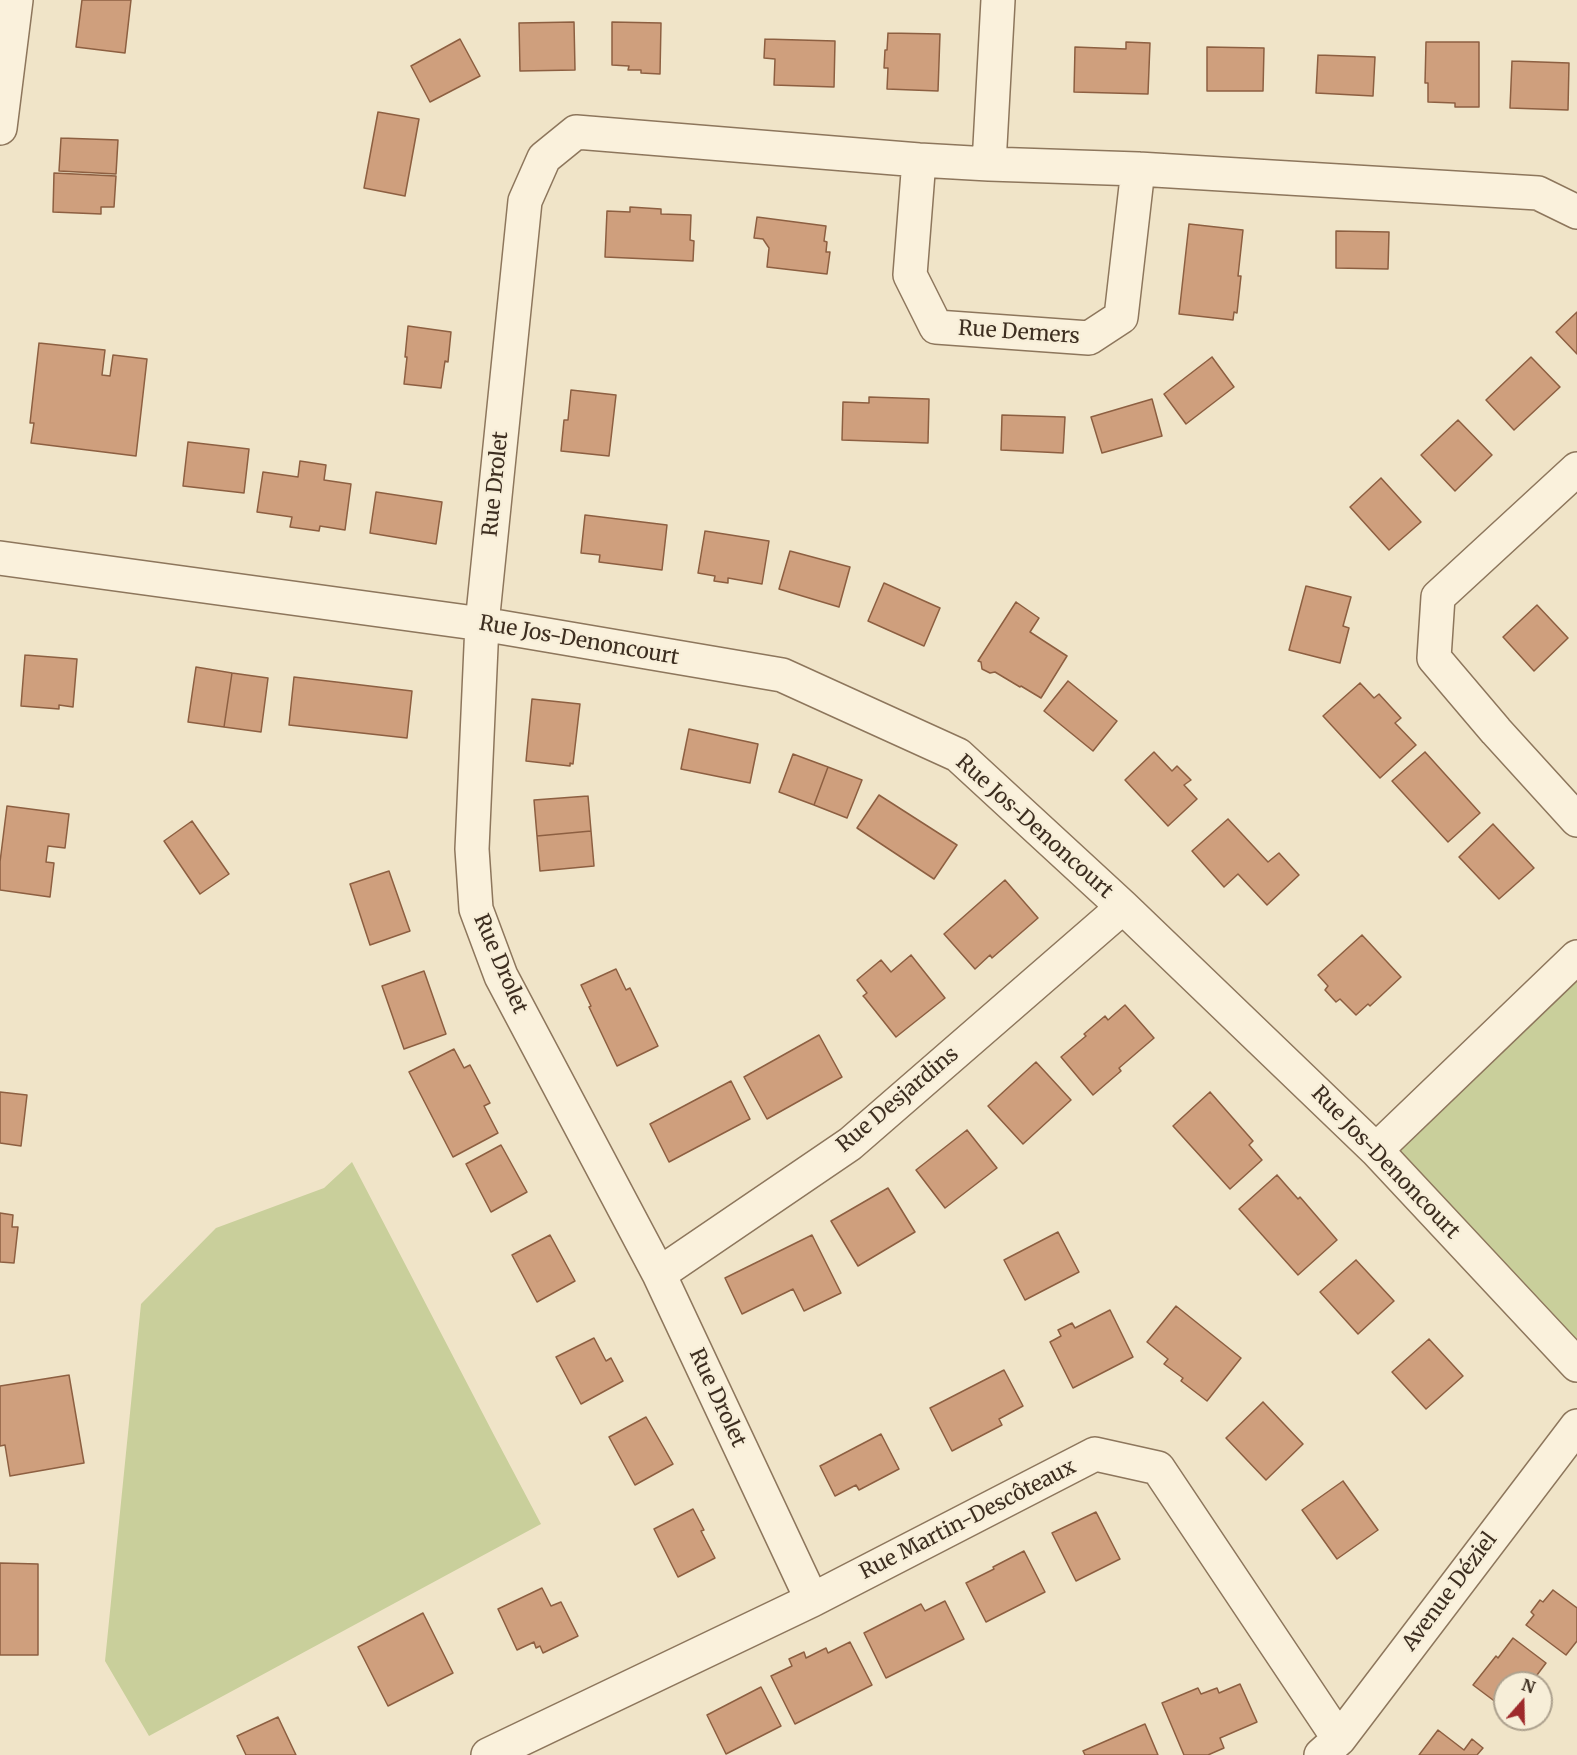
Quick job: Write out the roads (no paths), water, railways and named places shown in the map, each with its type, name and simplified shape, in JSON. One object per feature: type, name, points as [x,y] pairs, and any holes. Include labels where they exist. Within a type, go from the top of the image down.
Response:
[{"type":"street","points":[[0,128],[16,0]]},
{"type":"street","points":[[989,164],[998,0]]},
{"type":"street","name":"Rue Drolet","points":[[812,1600],[658,1274],[501,976],[476,909],[472,849],[482,624],[525,201],[544,158],[576,132],[919,160]]},
{"type":"street","points":[[919,160],[1539,193],[1577,212]]},
{"type":"street","name":"Rue Demers","points":[[919,160],[910,275],[936,327],[1089,338],[1121,318],[1138,170]]},
{"type":"street","points":[[1577,469],[1438,597],[1434,658],[1496,731],[1577,819]]},
{"type":"street","name":"Rue Jos-Denoncourt","points":[[0,558],[482,624],[782,675],[958,755],[1123,907],[1376,1150],[1577,1365]]},
{"type":"street","name":"Rue Desjardins","points":[[658,1274],[850,1144],[1123,907]]},
{"type":"street","points":[[1376,1150],[1577,957]]},
{"type":"street","name":"Avenue Déziel","points":[[1330,1747],[1577,1426]]},
{"type":"street","name":"Rue Martin-Descôteaux","points":[[488,1755],[812,1600],[1095,1454],[1158,1468],[1330,1747]]}]
